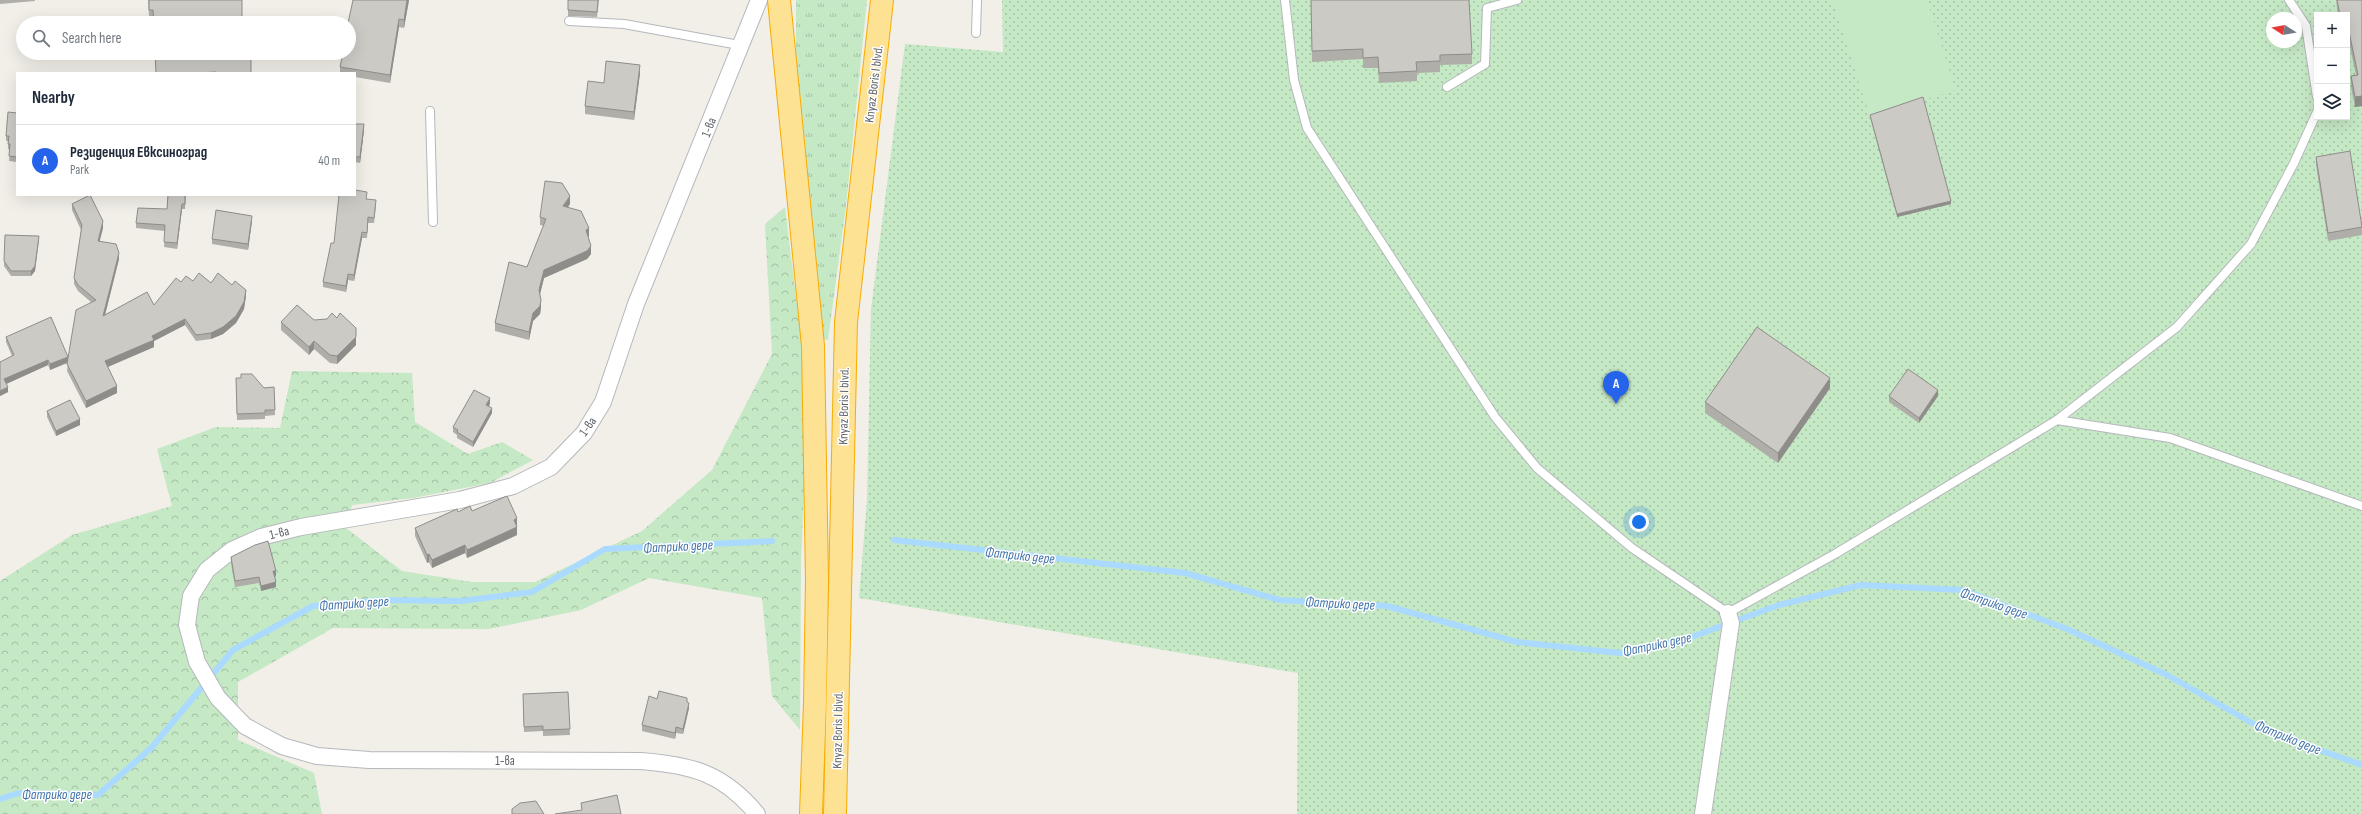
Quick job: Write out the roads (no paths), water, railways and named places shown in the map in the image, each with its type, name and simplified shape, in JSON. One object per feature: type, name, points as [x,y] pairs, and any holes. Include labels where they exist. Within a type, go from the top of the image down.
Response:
[{"type":"highway","name":"Knyaz Boris I blvd.","points":[[779,0],[813,346],[817,588],[811,814]]},
{"type":"highway","name":"Knyaz Boris I blvd.","points":[[835,814],[846,322],[882,0]]},
{"type":"street","name":"1-ва","points":[[757,814],[732,789],[716,778],[676,764],[641,761],[370,760],[317,756],[282,746],[245,726],[218,698],[197,662],[187,625],[191,596],[207,570],[232,550],[261,537],[301,527],[460,500],[514,486],[551,467],[584,433],[604,402],[636,304],[698,152],[739,45],[759,0]]},
{"type":"street","points":[[1703,814],[1731,623],[1728,613]]},
{"type":"lane","points":[[976,33],[977,0]]},
{"type":"lane","points":[[1285,0],[1294,80],[1307,128],[1495,417],[1536,468],[1632,548],[1728,613],[1835,554],[2057,420],[2177,327],[2251,244],[2294,163],[2314,119]]},
{"type":"lane","points":[[1447,87],[1485,64],[1487,8],[1517,0]]},
{"type":"lane","points":[[2289,0],[2306,26],[2315,84]]},
{"type":"lane","points":[[569,21],[624,24],[739,45]]},
{"type":"lane","points":[[430,111],[433,222]]},
{"type":"lane","points":[[2057,420],[2170,438],[2362,506]]},
{"type":"waterway","name":"Фатрико дере","points":[[894,540],[1185,573],[1279,600],[1387,606],[1517,642],[1620,653],[1686,639],[1779,605],[1861,585],[1963,590],[2067,629],[2167,675],[2268,732],[2362,765]]},
{"type":"waterway","name":"Фатрико дере","points":[[0,799],[19,793],[98,795],[152,747],[233,650],[313,606],[382,600],[461,601],[532,592],[605,549],[772,541]]},
{"type":"place","name":"Резиденция Евксиноград","points":[[1616,404]]}]
